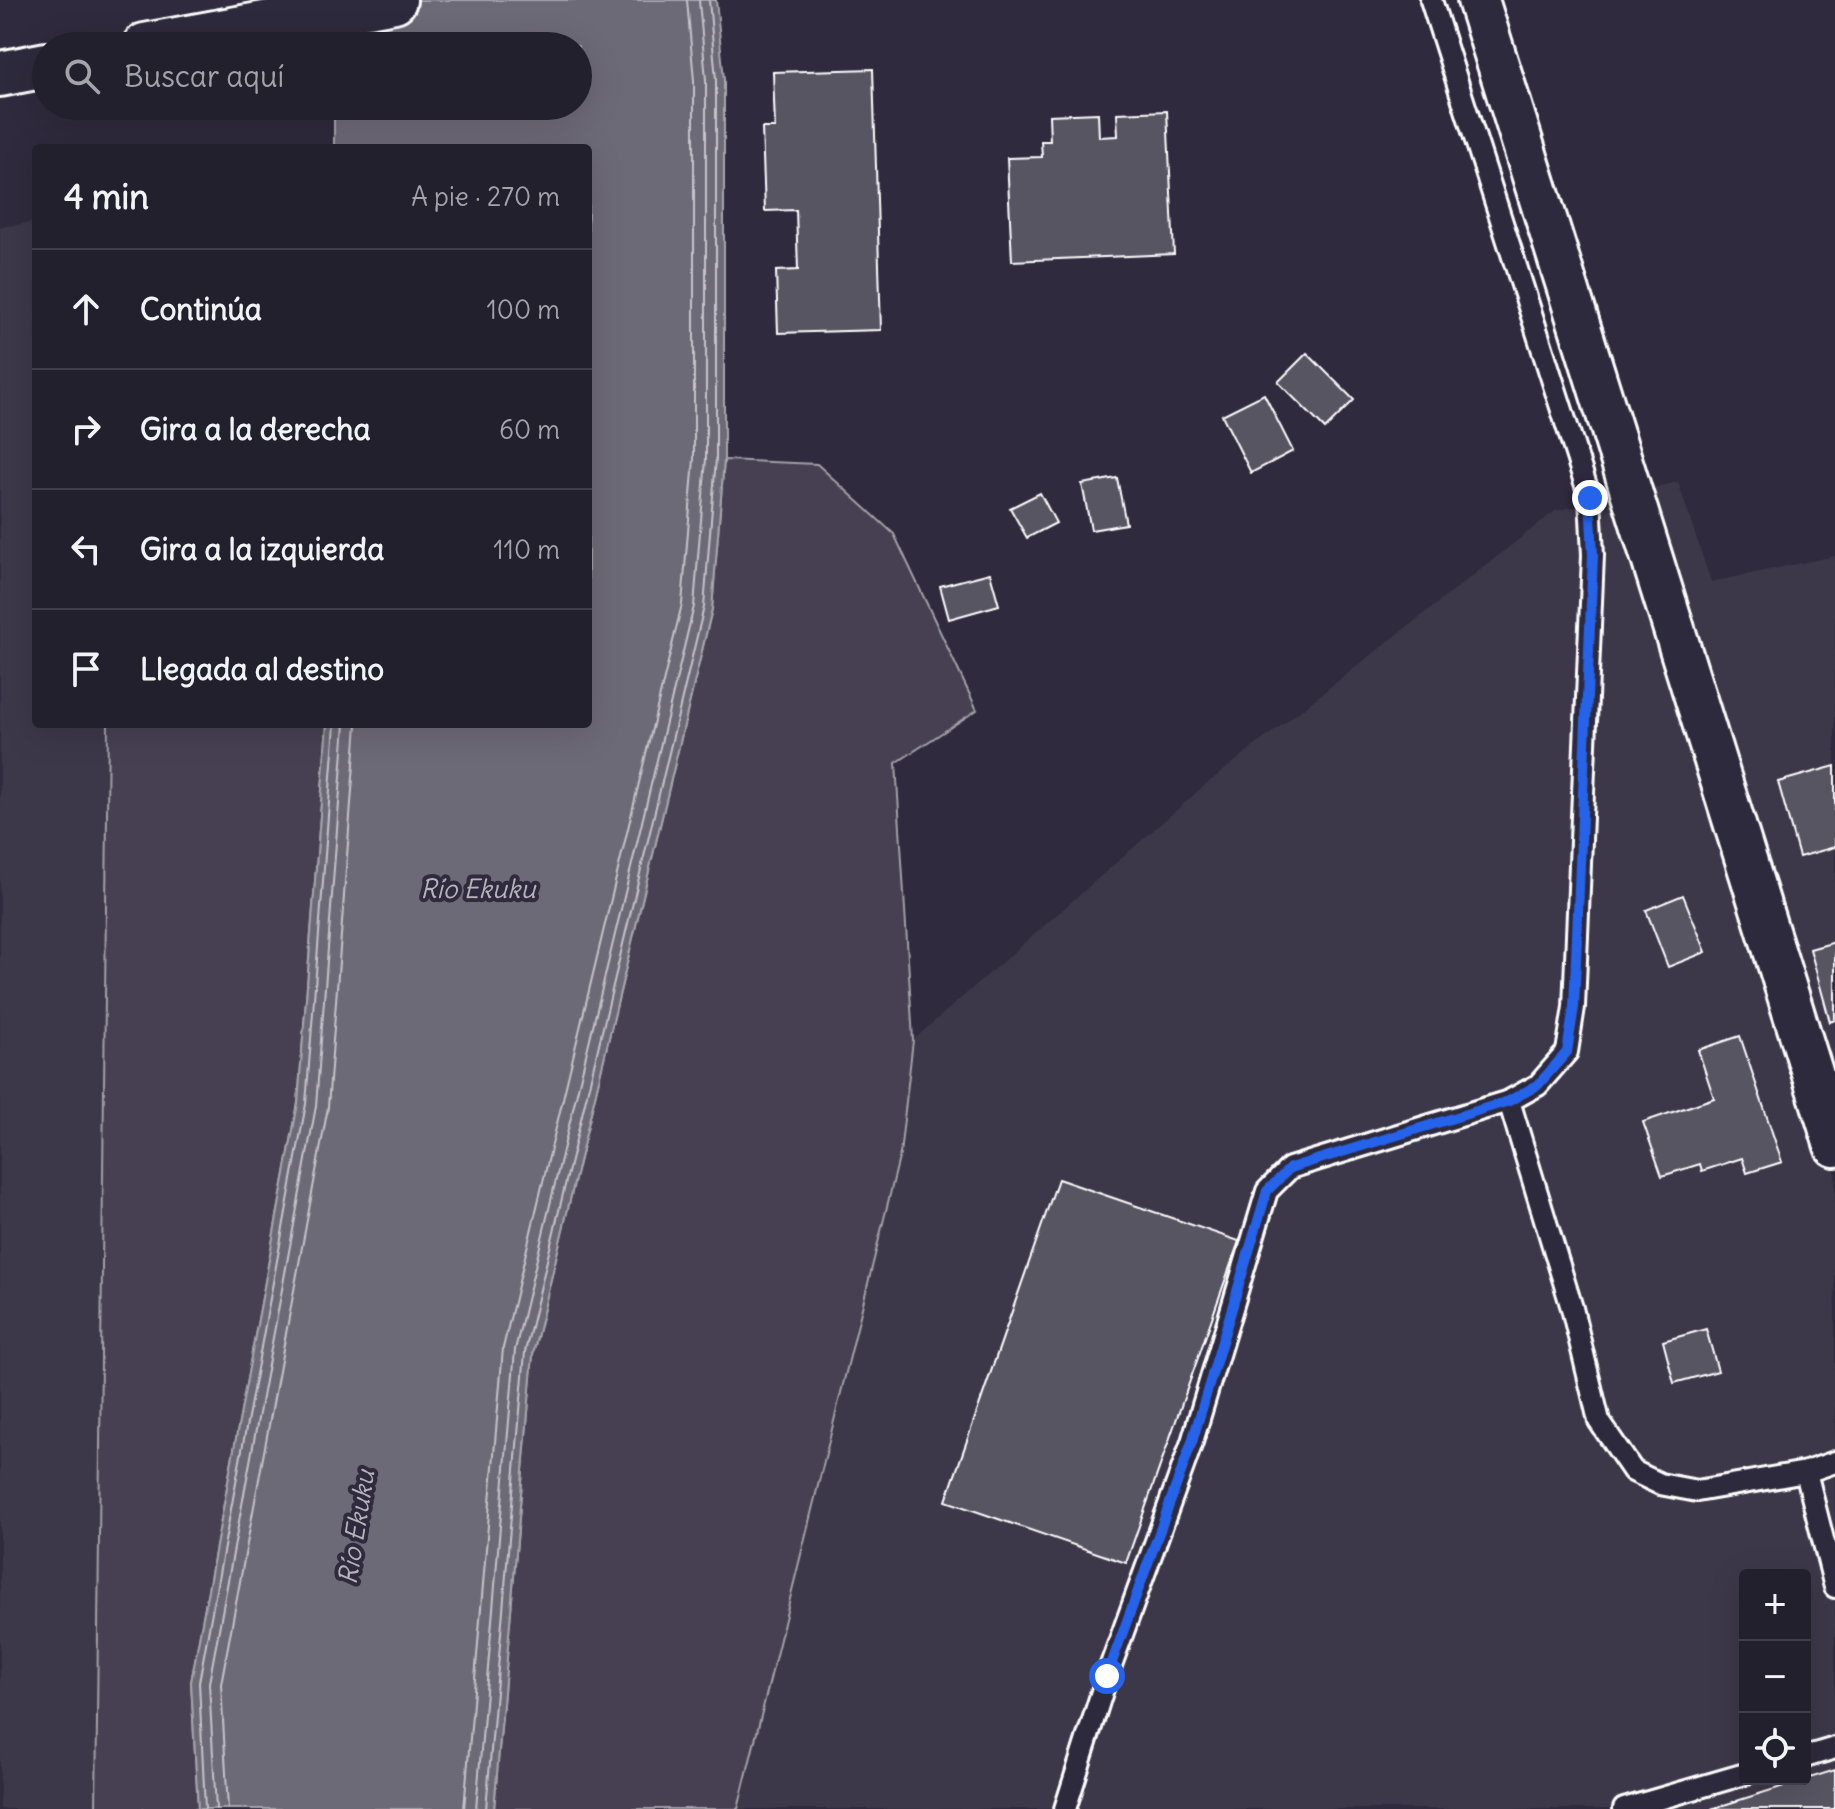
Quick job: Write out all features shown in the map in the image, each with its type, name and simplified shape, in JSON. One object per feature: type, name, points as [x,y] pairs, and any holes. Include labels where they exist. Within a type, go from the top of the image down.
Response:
[{"type":"main road","points":[[217,32],[394,0]]},
{"type":"main road","points":[[0,74],[32,68]]},
{"type":"street","points":[[1478,0],[1835,1146]]},
{"type":"lane","points":[[1065,1809],[1107,1676],[1192,1442],[1267,1191],[1290,1168],[1509,1101],[1538,1085],[1567,1052],[1574,1007],[1593,555],[1590,498],[1431,0]]},
{"type":"lane","points":[[1509,1101],[1572,1308],[1599,1421],[1633,1471],[1660,1484],[1697,1491],[1806,1472],[1835,1462]]},
{"type":"lane","points":[[1806,1472],[1835,1587]]},
{"type":"lane","points":[[1811,1755],[1835,1748]]},
{"type":"lane","points":[[1624,1809],[1739,1776]]},
{"type":"shaded area","points":[[32,223],[32,728],[108,728],[96,1809],[0,1809],[0,227]]},
{"type":"shaded area","points":[[724,460],[817,464],[894,534],[977,710],[896,763],[913,1040],[900,1154],[738,1809],[494,1809],[533,1354],[712,609]]},
{"type":"shaded area","points":[[1678,482],[1711,582],[1835,556],[1835,1809],[738,1809],[900,1155],[913,1040],[1205,785],[1555,511]]},
{"type":"shaded area","points":[[108,728],[327,728],[298,1103],[191,1682],[198,1809],[96,1809]]},
{"type":"water","name":"Río Ekuku","points":[[336,0],[716,0],[724,79],[724,460],[712,609],[533,1354],[494,1809],[198,1809],[191,1682],[298,1103],[327,728],[592,728],[592,144],[334,144],[334,120],[592,120],[592,32],[335,32]]},
{"type":"building","points":[[873,69],[881,330],[778,333],[776,271],[798,270],[796,210],[765,211],[762,128],[775,128],[773,72]]},
{"type":"building","points":[[1167,111],[1174,254],[1012,261],[1007,158],[1042,157],[1041,141],[1050,141],[1049,115],[1098,113],[1099,137],[1118,136],[1117,113]]},
{"type":"building","points":[[1307,353],[1354,400],[1325,429],[1278,382]]},
{"type":"building","points":[[1264,394],[1293,451],[1251,473],[1222,415]]},
{"type":"building","points":[[1117,478],[1126,524],[1091,530],[1082,484]]},
{"type":"building","points":[[1040,493],[1056,523],[1027,538],[1010,508]]},
{"type":"building","points":[[990,573],[999,605],[949,619],[940,586]]},
{"type":"building","points":[[1835,766],[1835,847],[1799,857],[1778,782]]},
{"type":"building","points":[[1683,895],[1706,952],[1668,967],[1646,910]]},
{"type":"building","points":[[1835,942],[1835,1020],[1830,1022],[1810,949]]},
{"type":"building","points":[[1740,1036],[1782,1162],[1747,1173],[1742,1158],[1702,1171],[1700,1164],[1662,1176],[1643,1122],[1714,1098],[1698,1050]]},
{"type":"building","points":[[1058,1179],[1239,1241],[1126,1563],[946,1501]]},
{"type":"building","points":[[1706,1329],[1718,1371],[1674,1383],[1663,1341]]},
{"type":"building","points":[[1835,1770],[1835,1809],[1711,1809],[1787,1785],[1811,1785],[1811,1778]]},
{"type":"route","points":[[1107,1676],[1192,1442],[1267,1191],[1290,1168],[1509,1101],[1538,1085],[1567,1052],[1574,1007],[1593,555],[1590,498]]}]
